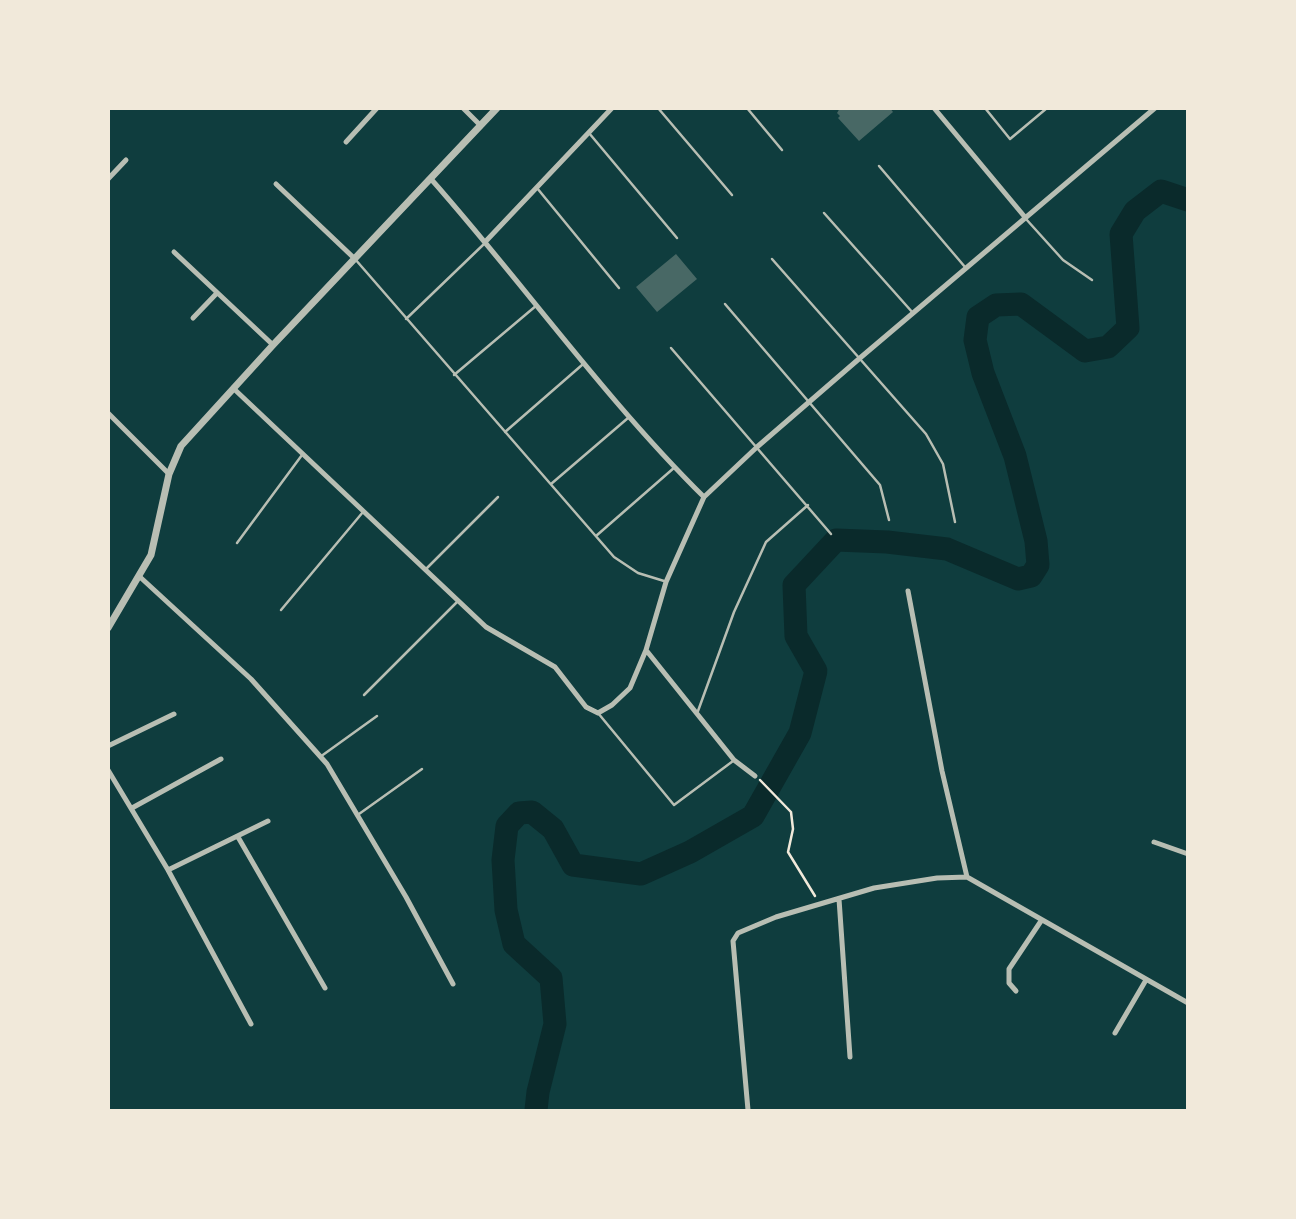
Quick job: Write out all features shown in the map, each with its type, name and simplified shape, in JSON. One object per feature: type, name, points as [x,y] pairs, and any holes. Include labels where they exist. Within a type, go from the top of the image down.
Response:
[{"type":"street","points":[[346,142],[377,108]]},
{"type":"street","points":[[463,108],[481,125]]},
{"type":"street","points":[[108,628],[152,555],[169,474],[181,446],[497,108]]},
{"type":"street","points":[[486,241],[612,108]]},
{"type":"street","points":[[934,108],[1024,216]]},
{"type":"street","points":[[233,388],[486,627],[555,667],[586,707],[598,713],[612,705],[630,688],[646,650],[666,582],[704,497],[757,447],[1024,216],[1154,108]]},
{"type":"street","points":[[108,179],[126,160]]},
{"type":"street","points":[[431,178],[585,363],[704,497]]},
{"type":"street","points":[[276,184],[355,259]]},
{"type":"street","points":[[174,252],[273,345]]},
{"type":"street","points":[[193,318],[218,293]]},
{"type":"street","points":[[108,413],[169,474]]},
{"type":"street","points":[[140,577],[251,679],[320,757],[358,816],[453,984]]},
{"type":"street","points":[[908,591],[942,771],[967,877]]},
{"type":"street","points":[[108,610],[117,616]]},
{"type":"street","points":[[646,650],[734,760],[755,775]]},
{"type":"street","points":[[108,746],[174,714]]},
{"type":"street","points":[[132,808],[221,759]]},
{"type":"street","points":[[108,769],[168,870],[251,1024]]},
{"type":"street","points":[[168,870],[268,821]]},
{"type":"street","points":[[238,837],[325,988]]},
{"type":"street","points":[[1154,842],[1188,854]]},
{"type":"street","points":[[748,1111],[733,942],[738,933],[776,917],[874,888],[967,877],[1188,1003]]},
{"type":"street","points":[[839,899],[850,1057]]},
{"type":"street","points":[[1016,991],[1009,983],[1009,970],[1041,921]]},
{"type":"street","points":[[1115,1033],[1146,979]]},
{"type":"lane","points":[[658,108],[732,195]]},
{"type":"lane","points":[[747,108],[782,150]]},
{"type":"lane","points":[[985,108],[1010,139],[1047,108]]},
{"type":"lane","points":[[589,134],[677,238]]},
{"type":"lane","points":[[879,166],[966,268]]},
{"type":"lane","points":[[537,188],[619,288]]},
{"type":"lane","points":[[824,213],[913,313]]},
{"type":"lane","points":[[1024,216],[1063,261],[1092,280]]},
{"type":"lane","points":[[406,319],[486,241]]},
{"type":"lane","points":[[355,259],[614,558],[638,573],[666,582]]},
{"type":"lane","points":[[772,259],[926,434],[943,464],[954,522]]},
{"type":"lane","points":[[725,304],[880,485],[889,520]]},
{"type":"lane","points":[[454,375],[537,305]]},
{"type":"lane","points":[[671,348],[831,534]]},
{"type":"lane","points":[[504,432],[585,363]]},
{"type":"lane","points":[[550,485],[631,416]]},
{"type":"lane","points":[[237,543],[302,456]]},
{"type":"lane","points":[[595,537],[675,467]]},
{"type":"lane","points":[[425,570],[498,496]]},
{"type":"lane","points":[[697,714],[734,612],[766,542],[808,505]]},
{"type":"lane","points":[[281,610],[363,512]]},
{"type":"lane","points":[[364,695],[458,601]]},
{"type":"lane","points":[[598,713],[674,805],[734,760]]},
{"type":"lane","points":[[320,757],[377,716]]},
{"type":"lane","points":[[358,816],[422,769]]},
{"type":"path","points":[[755,775],[791,812],[793,829],[788,852],[811,888],[818,905]]},
{"type":"building","points":[[840,108],[890,108],[893,112],[859,141],[838,118]]},
{"type":"building","points":[[676,254],[697,279],[657,312],[636,287]]},
{"type":"waterway","points":[[536,1110],[555,1024],[551,978],[514,944],[506,910],[503,860],[507,826],[519,813],[532,812],[553,829],[573,865],[641,874],[690,852],[753,816],[800,733],[816,671],[796,636],[794,585],[836,540],[887,542],[947,549],[1018,579],[1031,576],[1038,565],[1036,541],[1015,456],[983,373],[975,340],[978,317],[996,305],[1021,304],[1085,351],[1108,347],[1128,328],[1121,234],[1135,211],[1161,191],[1188,200]]}]
